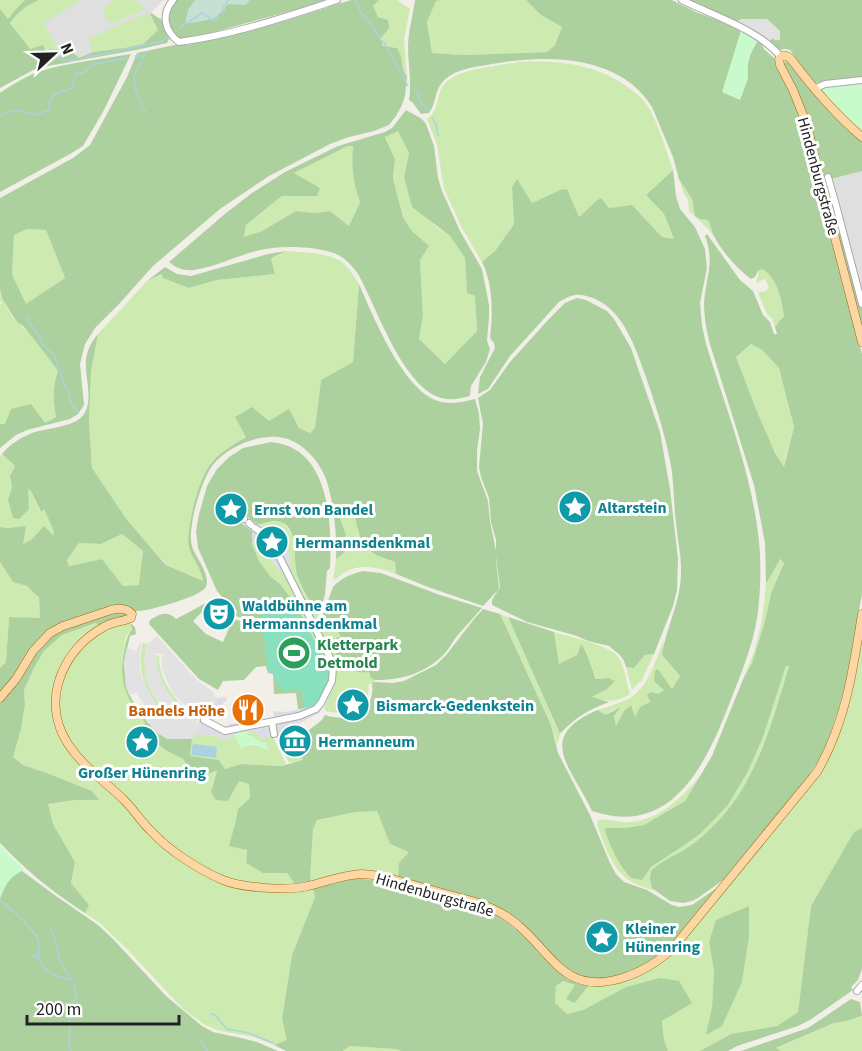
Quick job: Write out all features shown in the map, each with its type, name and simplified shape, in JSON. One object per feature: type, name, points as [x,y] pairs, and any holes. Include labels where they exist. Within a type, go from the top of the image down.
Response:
[{"type":"main road","name":"Hindenburgstraße","points":[[862,136],[845,123],[791,59],[787,56],[781,57],[780,65],[807,125],[862,342]]},
{"type":"main road","name":"Hindenburgstraße","points":[[0,698],[16,679],[33,651],[45,637],[55,630],[117,609],[128,610],[132,613],[130,619],[113,622],[96,631],[70,656],[59,682],[56,695],[56,716],[62,733],[78,758],[126,802],[166,846],[213,876],[243,886],[301,887],[345,876],[366,874],[476,902],[501,913],[518,925],[571,976],[578,980],[597,983],[622,978],[645,969],[673,948],[817,772],[834,739],[842,713],[851,679],[862,614]]},
{"type":"street","points":[[173,0],[168,6],[165,20],[170,33],[179,42],[247,28],[337,0]]},
{"type":"street","points":[[682,0],[729,21],[771,47],[781,57]]},
{"type":"street","points":[[814,89],[825,84],[862,80]]},
{"type":"street","points":[[828,177],[862,304]]},
{"type":"street","points":[[246,522],[266,536]]},
{"type":"street","points":[[271,533],[282,538],[277,552],[269,551],[263,545],[266,536],[271,533]]},
{"type":"street","points":[[204,720],[225,731],[275,718],[298,716],[320,709],[330,686],[335,671],[332,659],[277,552]]},
{"type":"street","points":[[274,734],[275,718]]},
{"type":"shaded area","points":[[39,0],[163,0],[150,14],[93,52],[79,59],[72,53],[48,61],[17,13]]},
{"type":"shaded area","points":[[742,19],[767,19],[780,31],[780,40],[772,38],[769,42],[734,22]]},
{"type":"shaded area","points":[[862,171],[862,309],[827,180]]},
{"type":"shaded area","points":[[259,524],[277,529],[285,535],[290,567],[288,569],[323,638],[327,640],[326,644],[336,669],[336,676],[334,686],[319,713],[300,723],[288,725],[288,728],[263,739],[253,731],[247,733],[246,730],[221,740],[217,736],[195,734],[216,698],[225,697],[227,699],[216,711],[212,721],[224,728],[229,727],[229,724],[259,719],[259,722],[274,719],[274,711],[286,712],[314,706],[323,694],[330,677],[331,666],[284,572],[277,573],[277,566],[253,543],[252,533]],"holes":[[[270,535],[277,536],[280,546],[270,550],[265,545],[266,538]]]},
{"type":"shaded area","points":[[157,636],[197,680],[212,691],[216,698],[192,739],[168,739],[159,734],[146,721],[153,717],[136,693],[129,695],[124,662],[127,648],[136,651],[140,643],[142,643],[149,643]],"holes":[[[142,643],[147,644],[144,660],[146,680],[169,715],[168,718],[158,707],[143,681],[140,670],[140,653]],[[154,654],[164,656],[161,657],[162,669],[173,694],[192,712],[200,716],[203,713],[197,724],[197,721],[182,710],[168,695],[158,671]]]},
{"type":"green space","points":[[0,0],[25,0],[8,20],[0,9]]},
{"type":"green space","points":[[25,0],[39,0],[23,9],[10,23],[30,49],[43,45],[49,61],[72,52],[79,58],[93,52],[143,44],[158,30],[151,13],[162,20],[169,39],[167,43],[136,50],[37,68],[0,88],[0,9],[8,19]]},
{"type":"green space","points":[[39,0],[81,0],[44,23],[61,56],[48,61],[43,45],[30,50],[10,22],[23,9]]},
{"type":"green space","points":[[114,0],[135,0],[145,9],[112,24],[109,23],[103,9]]},
{"type":"green space","points":[[176,0],[325,0],[192,38],[178,38],[169,24],[170,9]]},
{"type":"green space","points":[[195,0],[250,0],[245,5],[225,6],[225,10],[213,19],[185,24],[188,10]]},
{"type":"green space","points":[[351,0],[379,0],[373,6],[378,17],[388,20],[389,28],[381,38],[383,46],[397,48],[407,77],[405,96],[396,116],[389,125],[330,144],[269,176],[220,209],[153,266],[95,328],[85,344],[80,364],[84,405],[78,414],[70,419],[27,430],[16,435],[0,448],[0,424],[5,424],[11,409],[31,404],[45,423],[56,417],[54,394],[58,371],[23,326],[18,323],[2,298],[0,289],[0,198],[73,158],[90,145],[127,77],[137,53],[219,38]],"holes":[[[27,229],[46,230],[65,278],[26,304],[12,274],[14,235]]]},
{"type":"green space","points":[[379,0],[397,0],[410,9],[404,40],[407,77],[397,48],[383,46],[378,17],[373,6]]},
{"type":"green space","points":[[415,0],[441,0],[436,1],[427,22],[432,53],[465,55],[547,52],[555,45],[562,27],[541,15],[526,0],[672,0],[698,13],[728,23],[741,31],[735,51],[748,79],[748,63],[751,54],[758,40],[761,42],[764,49],[774,58],[776,67],[790,91],[804,125],[815,176],[862,354],[862,594],[847,678],[825,750],[804,783],[726,878],[692,901],[683,903],[670,901],[652,888],[651,871],[702,837],[738,796],[750,776],[768,733],[789,666],[786,666],[763,737],[747,773],[728,805],[700,834],[651,867],[642,880],[628,875],[615,855],[605,828],[644,825],[685,801],[712,756],[744,677],[752,663],[771,593],[784,563],[780,559],[766,584],[765,543],[754,485],[706,327],[704,303],[710,262],[705,236],[707,234],[740,280],[753,291],[774,334],[777,334],[775,327],[784,317],[780,297],[776,285],[763,269],[751,279],[722,249],[708,220],[695,216],[692,199],[679,179],[673,157],[652,107],[638,89],[620,76],[600,67],[555,59],[509,61],[472,68],[457,72],[443,81],[429,113],[421,114],[409,100],[408,41]],"holes":[[[751,344],[762,350],[779,368],[794,427],[784,467],[775,453],[736,357]]]},
{"type":"green space","points":[[436,0],[526,0],[541,15],[562,27],[555,45],[547,52],[465,55],[432,53],[427,22]]},
{"type":"green space","points":[[687,0],[862,0],[862,78],[814,83],[790,50],[780,50],[769,42],[772,38],[780,40]]},
{"type":"green space","points":[[144,14],[150,14],[158,30],[143,44],[93,52],[88,39]]},
{"type":"green space","points":[[741,31],[758,40],[749,56],[748,79],[740,100],[722,92]]},
{"type":"green space","points":[[131,54],[104,110],[83,146],[0,192],[0,93],[38,72]]},
{"type":"green space","points":[[786,61],[832,113],[862,141],[862,171],[827,180],[862,309],[862,327],[821,175],[783,63]]},
{"type":"green space","points":[[519,62],[563,63],[591,69],[618,81],[644,101],[655,120],[673,170],[646,195],[664,214],[674,239],[662,237],[631,205],[609,208],[596,201],[579,217],[560,190],[532,203],[512,187],[514,224],[495,251],[482,262],[462,228],[444,189],[437,145],[427,119],[436,107],[443,86],[457,75]]},
{"type":"green space","points":[[862,83],[862,132],[849,122],[820,88]]},
{"type":"green space","points":[[406,110],[422,119],[426,124],[434,146],[442,191],[460,231],[482,269],[489,305],[487,341],[490,349],[486,362],[471,386],[470,396],[446,399],[425,389],[401,360],[391,343],[358,274],[348,262],[334,253],[307,248],[268,248],[194,270],[180,269],[169,262],[226,213],[285,172],[338,146],[392,128]],"holes":[[[398,131],[409,153],[404,177],[412,207],[450,236],[465,258],[467,293],[475,296],[477,331],[445,364],[419,339],[423,316],[420,260],[429,246],[411,230],[403,217],[393,178],[395,159],[385,137]],[[348,146],[353,146],[353,174],[360,202],[349,226],[330,211],[314,213],[296,211],[262,231],[244,237],[246,225],[282,196],[317,196],[320,188],[294,173]]]},
{"type":"green space","points":[[398,130],[409,153],[404,177],[434,225],[450,236],[465,258],[467,293],[475,295],[477,331],[445,364],[419,339],[423,316],[420,260],[429,246],[411,230],[403,217],[393,178],[395,159],[385,136]]},
{"type":"green space","points":[[353,145],[353,174],[360,202],[349,226],[330,211],[314,213],[296,211],[262,231],[244,238],[246,225],[282,196],[319,188],[294,173]]},
{"type":"green space","points":[[673,170],[680,209],[695,227],[705,249],[707,268],[700,303],[702,325],[743,461],[754,509],[760,558],[758,614],[745,662],[712,745],[699,768],[684,788],[666,804],[646,814],[621,817],[592,811],[568,768],[563,743],[567,731],[578,720],[598,710],[605,715],[621,707],[614,716],[616,726],[624,711],[631,705],[635,717],[640,707],[650,702],[647,694],[651,692],[658,694],[664,690],[654,681],[655,671],[658,669],[672,689],[680,676],[662,655],[681,580],[681,558],[672,472],[665,437],[647,380],[628,333],[613,312],[604,304],[585,296],[574,295],[559,302],[510,356],[488,389],[478,394],[480,377],[495,348],[490,338],[492,309],[490,289],[482,262],[495,251],[514,224],[512,187],[517,179],[532,203],[567,189],[579,217],[601,198],[609,208],[632,205],[662,237],[674,239],[664,214],[646,195]]},
{"type":"green space","points":[[679,179],[692,199],[695,216],[708,220],[714,237],[689,211],[688,200]]},
{"type":"green space","points":[[27,229],[46,230],[65,278],[26,305],[12,274],[14,235]]},
{"type":"green space","points":[[286,251],[314,253],[341,261],[359,284],[353,362],[321,380],[315,428],[310,433],[299,428],[246,436],[212,461],[207,468],[189,530],[189,547],[201,570],[203,582],[167,565],[126,520],[92,468],[89,421],[91,372],[98,334],[147,281],[162,274],[190,288],[217,280],[275,274],[271,258]]},
{"type":"green space","points":[[286,251],[271,258],[275,274],[217,280],[189,288],[163,278],[162,274],[147,281],[165,267],[177,274],[191,276]]},
{"type":"green space","points":[[764,269],[773,279],[782,304],[784,317],[775,327],[758,293],[769,288],[765,279],[756,283],[759,270]]},
{"type":"green space","points":[[359,284],[391,350],[413,383],[425,394],[438,401],[452,403],[475,399],[480,429],[477,471],[488,501],[496,551],[489,498],[479,467],[483,424],[478,398],[490,390],[510,362],[565,303],[577,298],[607,311],[631,348],[660,432],[670,489],[678,559],[677,590],[654,654],[645,655],[634,668],[626,667],[620,655],[609,646],[527,622],[492,605],[492,600],[500,587],[496,557],[499,587],[483,606],[396,574],[395,562],[375,554],[365,545],[359,534],[352,504],[347,505],[340,519],[346,535],[345,552],[336,559],[333,510],[324,475],[316,461],[305,449],[284,438],[274,437],[252,440],[231,449],[215,463],[205,478],[191,529],[192,546],[207,578],[205,588],[201,592],[152,609],[133,611],[128,608],[63,623],[0,694],[0,668],[6,662],[9,617],[40,618],[39,598],[27,586],[13,582],[0,562],[0,527],[26,526],[23,544],[31,540],[44,526],[54,536],[44,509],[41,512],[28,489],[29,509],[19,519],[13,518],[8,499],[12,487],[10,476],[15,466],[2,454],[23,437],[75,422],[84,414],[88,400],[87,354],[98,334],[91,372],[89,421],[92,468],[127,520],[166,565],[203,581],[189,547],[191,516],[207,468],[219,455],[246,437],[235,417],[252,407],[269,421],[289,409],[299,428],[310,433],[315,428],[321,380],[353,362]],"holes":[[[122,534],[143,551],[139,585],[123,586],[102,559],[69,566],[67,560],[79,543],[101,544]]]},
{"type":"green space","points":[[0,289],[13,317],[32,336],[58,371],[54,394],[56,417],[45,423],[0,424],[0,304],[2,303]]},
{"type":"green space","points":[[751,344],[762,350],[779,368],[794,427],[784,468],[763,428],[736,357]]},
{"type":"green space","points":[[271,442],[291,447],[305,457],[316,472],[328,510],[330,530],[330,568],[327,571],[325,594],[319,615],[298,578],[293,539],[287,526],[275,521],[258,525],[245,515],[241,507],[233,505],[230,507],[228,513],[230,517],[253,532],[252,544],[259,561],[297,606],[306,624],[278,631],[235,615],[237,611],[217,591],[198,548],[196,531],[207,486],[217,469],[243,448]]},
{"type":"green space","points":[[2,454],[15,466],[10,476],[12,487],[8,499],[29,509],[27,488],[31,490],[40,512],[44,508],[55,538],[44,527],[31,540],[22,545],[9,528],[0,527],[0,456]]},
{"type":"green space","points":[[353,504],[358,533],[382,558],[395,562],[396,574],[377,568],[364,567],[351,569],[333,580],[336,559],[345,552],[346,535],[340,519],[347,505]]},
{"type":"green space","points":[[279,521],[287,527],[292,536],[296,553],[296,572],[306,595],[319,615],[316,619],[313,620],[288,569],[290,567],[287,541],[273,528],[260,525]]},
{"type":"green space","points":[[252,533],[254,544],[277,567],[278,572],[284,572],[331,666],[330,677],[326,661],[296,606],[259,561],[252,544]]},
{"type":"green space","points":[[122,534],[143,551],[140,585],[123,586],[102,559],[69,566],[67,560],[79,543],[101,544]]},
{"type":"green space","points":[[781,559],[784,562],[771,593],[752,663],[744,677],[761,625],[766,584]]},
{"type":"green space","points":[[0,562],[13,582],[27,586],[39,599],[40,619],[9,617],[6,662],[0,668]]},
{"type":"green space","points":[[363,571],[381,573],[482,608],[446,652],[431,665],[405,677],[375,680],[371,678],[369,672],[352,670],[341,663],[337,657],[333,640],[340,635],[336,629],[330,632],[323,615],[333,587],[346,577]]},
{"type":"green space","points":[[206,603],[208,606],[193,621],[206,634],[223,642],[233,619],[316,641],[328,666],[304,709],[298,709],[296,693],[274,694],[273,674],[268,673],[266,666],[256,667],[244,680],[223,681],[218,690],[199,679],[149,624],[150,620],[160,615],[170,615],[176,619]]},
{"type":"green space","name":"Kletterpark Detmold","points":[[291,608],[306,624],[328,666],[330,677],[323,694],[314,706],[304,709],[301,690],[284,691],[274,679],[274,673],[268,672],[261,609]]},
{"type":"green space","points":[[483,609],[500,614],[551,725],[558,753],[590,815],[616,874],[624,882],[647,890],[679,907],[692,905],[718,887],[663,954],[644,966],[621,975],[597,980],[579,977],[565,968],[518,921],[398,877],[399,863],[409,852],[390,844],[377,811],[356,812],[317,820],[313,829],[310,881],[295,884],[287,873],[263,873],[246,863],[247,850],[229,846],[238,809],[250,798],[249,784],[239,781],[228,801],[216,800],[211,792],[217,770],[191,779],[192,770],[183,759],[137,734],[145,723],[129,698],[122,673],[126,643],[132,629],[130,623],[135,627],[136,634],[130,636],[124,662],[126,687],[137,710],[159,734],[168,739],[192,739],[190,756],[219,760],[225,769],[241,764],[282,766],[302,760],[309,740],[309,730],[325,715],[340,718],[359,713],[371,699],[372,683],[404,681],[436,665]]},
{"type":"green space","points":[[122,611],[129,615],[99,626],[96,623],[62,635],[44,651],[24,690],[25,705],[13,757],[23,765],[92,791],[99,800],[75,800],[48,804],[53,824],[75,862],[71,883],[89,905],[85,913],[40,881],[0,843],[0,703],[20,678],[35,651],[55,633]]},
{"type":"green space","points":[[500,614],[508,617],[558,731],[562,732],[557,745],[551,725]]},
{"type":"green space","points":[[508,617],[554,632],[559,664],[577,655],[581,644],[596,679],[609,678],[615,681],[606,690],[592,697],[609,702],[584,714],[559,732]]},
{"type":"green space","points":[[321,620],[330,632],[336,629],[340,635],[333,641],[342,663],[355,671],[369,672],[371,678],[375,680],[368,685],[366,700],[356,709],[333,712],[326,711],[324,708],[334,686],[336,669],[325,644],[327,640],[323,639],[316,625]]},
{"type":"green space","points":[[97,623],[99,626],[78,641],[68,653],[59,668],[52,692],[53,718],[62,742],[70,753],[89,775],[123,805],[152,838],[191,868],[231,887],[254,890],[313,889],[315,897],[292,955],[282,1019],[288,1040],[274,1045],[254,1037],[220,1031],[205,1025],[183,1009],[127,949],[100,923],[85,913],[89,905],[71,883],[75,862],[53,824],[48,804],[75,800],[98,800],[92,791],[23,765],[13,757],[25,705],[24,690],[44,651],[62,635]]},
{"type":"green space","points":[[121,623],[130,623],[132,629],[126,637],[122,662],[131,703],[145,723],[137,734],[183,759],[192,770],[192,779],[202,777],[217,769],[211,792],[239,781],[249,784],[250,798],[238,809],[235,824],[247,850],[246,863],[263,873],[287,873],[295,884],[238,883],[195,862],[155,833],[73,747],[64,731],[60,713],[61,695],[68,669],[73,659],[88,642]]},
{"type":"green space","points":[[554,632],[599,645],[615,653],[623,666],[630,694],[616,700],[591,698],[606,690],[615,681],[609,678],[597,679],[581,644],[577,655],[559,665]]},
{"type":"green space","points":[[862,638],[862,828],[854,833],[811,906],[798,1012],[777,1026],[731,1034],[700,1051],[668,1051],[662,1021],[626,987],[583,1010],[567,1014],[555,1004],[556,986],[563,981],[575,985],[575,1003],[589,985],[609,986],[623,981],[732,880],[820,774],[846,716]],"holes":[[[749,906],[749,937],[742,982],[707,1035],[712,1007],[714,972],[709,942]]]},
{"type":"green space","points":[[664,640],[662,655],[680,676],[672,689],[658,670],[665,690],[658,694],[647,693],[650,702],[634,718],[631,705],[624,711],[616,727],[614,716],[620,708],[605,715],[598,710],[626,700],[640,689],[650,674]]},
{"type":"green space","points":[[143,643],[148,644],[145,666],[148,683],[151,691],[169,715],[168,718],[165,717],[148,691],[142,674]]},
{"type":"green space","points":[[654,654],[642,680],[632,690],[626,667],[634,668],[645,655]]},
{"type":"green space","points":[[156,655],[159,656],[166,684],[177,700],[199,718],[197,721],[174,701],[163,685],[159,676]]},
{"type":"green space","points":[[786,666],[789,666],[766,738],[745,784],[732,805],[697,841],[654,868],[652,887],[655,891],[625,877],[610,857],[597,825],[598,820],[630,822],[651,817],[670,806],[700,776],[685,801],[644,825],[605,828],[641,880],[651,867],[700,834],[763,737]]},
{"type":"green space","points":[[288,728],[290,735],[286,737],[289,752],[305,745],[304,733],[309,730],[309,740],[302,760],[289,763],[275,733]]},
{"type":"green space","points":[[246,730],[248,736],[262,743],[266,742],[269,750],[254,744],[241,749],[234,733]]},
{"type":"green space","points":[[253,731],[263,738],[272,735],[286,764],[282,766],[241,764],[225,769],[221,762],[190,756],[192,739],[195,734],[217,736],[221,740],[235,736],[241,748],[252,745],[269,750],[252,736],[248,737],[247,733]]},
{"type":"green space","points":[[377,811],[390,844],[410,852],[398,877],[355,871],[310,881],[313,829],[317,820],[356,812]]},
{"type":"green space","points":[[862,828],[862,969],[858,980],[851,987],[853,990],[798,1026],[728,1051],[700,1051],[731,1034],[777,1026],[798,1012],[811,906],[854,832]]},
{"type":"green space","points":[[0,846],[24,870],[9,882],[0,899]]},
{"type":"green space","points":[[19,871],[98,925],[166,996],[202,1026],[213,1032],[257,1042],[278,1051],[0,1051],[0,897],[7,879]]},
{"type":"green space","points":[[355,878],[381,881],[434,894],[488,911],[508,923],[567,979],[589,985],[575,1003],[566,999],[575,985],[563,981],[556,986],[555,1003],[567,1014],[583,1010],[626,987],[660,978],[679,981],[692,1003],[662,1021],[668,1051],[401,1051],[349,1046],[343,1051],[286,1051],[274,1045],[287,1040],[282,1019],[292,955],[315,897],[313,889]]},
{"type":"green space","points":[[749,906],[749,937],[742,982],[722,1026],[706,1035],[712,1007],[714,972],[709,942],[716,920]]},
{"type":"green space","points":[[851,999],[860,1002],[862,1016],[834,1023],[776,1048],[781,1051],[741,1051],[808,1028]]},
{"type":"green space","points":[[862,1017],[862,1051],[781,1051],[775,1049],[834,1023]]},
{"type":"green space","points":[[349,1046],[395,1049],[401,1051],[343,1051]]},
{"type":"water","points":[[193,744],[217,747],[216,758],[191,755]]},
{"type":"waterway","points":[[179,28],[203,13],[213,21],[216,20],[229,0]]},
{"type":"waterway","points":[[355,0],[361,13],[384,42],[408,86]]},
{"type":"waterway","points":[[85,58],[163,41],[167,36]]},
{"type":"waterway","points":[[50,49],[61,59],[76,60]]},
{"type":"waterway","points":[[135,56],[143,56],[145,53]]},
{"type":"waterway","points":[[144,54],[134,81],[138,97],[146,112]]},
{"type":"waterway","points":[[0,115],[17,110],[35,115],[49,110],[52,96],[73,88],[72,83],[76,73],[83,73],[94,64],[127,58]]},
{"type":"waterway","points":[[414,90],[428,111]]},
{"type":"waterway","points":[[432,118],[436,124],[438,136]]},
{"type":"waterway","points":[[26,316],[42,344],[54,355],[69,391],[70,401],[78,413]]},
{"type":"waterway","points":[[0,900],[37,937],[39,961],[42,965],[50,972],[70,980]]},
{"type":"waterway","points":[[51,928],[59,959],[75,987],[76,997],[71,1007],[69,1041],[71,1051]]},
{"type":"waterway","points":[[32,955],[39,959]]},
{"type":"waterway","points":[[211,1014],[215,1015],[227,1029],[249,1033],[273,1043]]},
{"type":"waterway","points":[[199,1038],[207,1051]]},
{"type":"place","name":"Altarstein","points":[[575,507]]},
{"type":"place","name":"Ernst von Bandel","points":[[231,509]]},
{"type":"place","name":"Hermannsdenkmal","points":[[272,542]]},
{"type":"place","name":"Waldbühne am Hermannsdenkmal","points":[[219,614]]},
{"type":"place","name":"Kletterpark Detmold","points":[[294,653]]},
{"type":"place","name":"Bismarck-Gedenkstein","points":[[353,705]]},
{"type":"place","name":"Bandels Höhe","points":[[248,710]]},
{"type":"place","name":"Hermanneum","points":[[295,741]]},
{"type":"place","name":"Großer Hünenring","points":[[142,742]]},
{"type":"place","name":"Kleiner Hünenring","points":[[602,937]]}]
